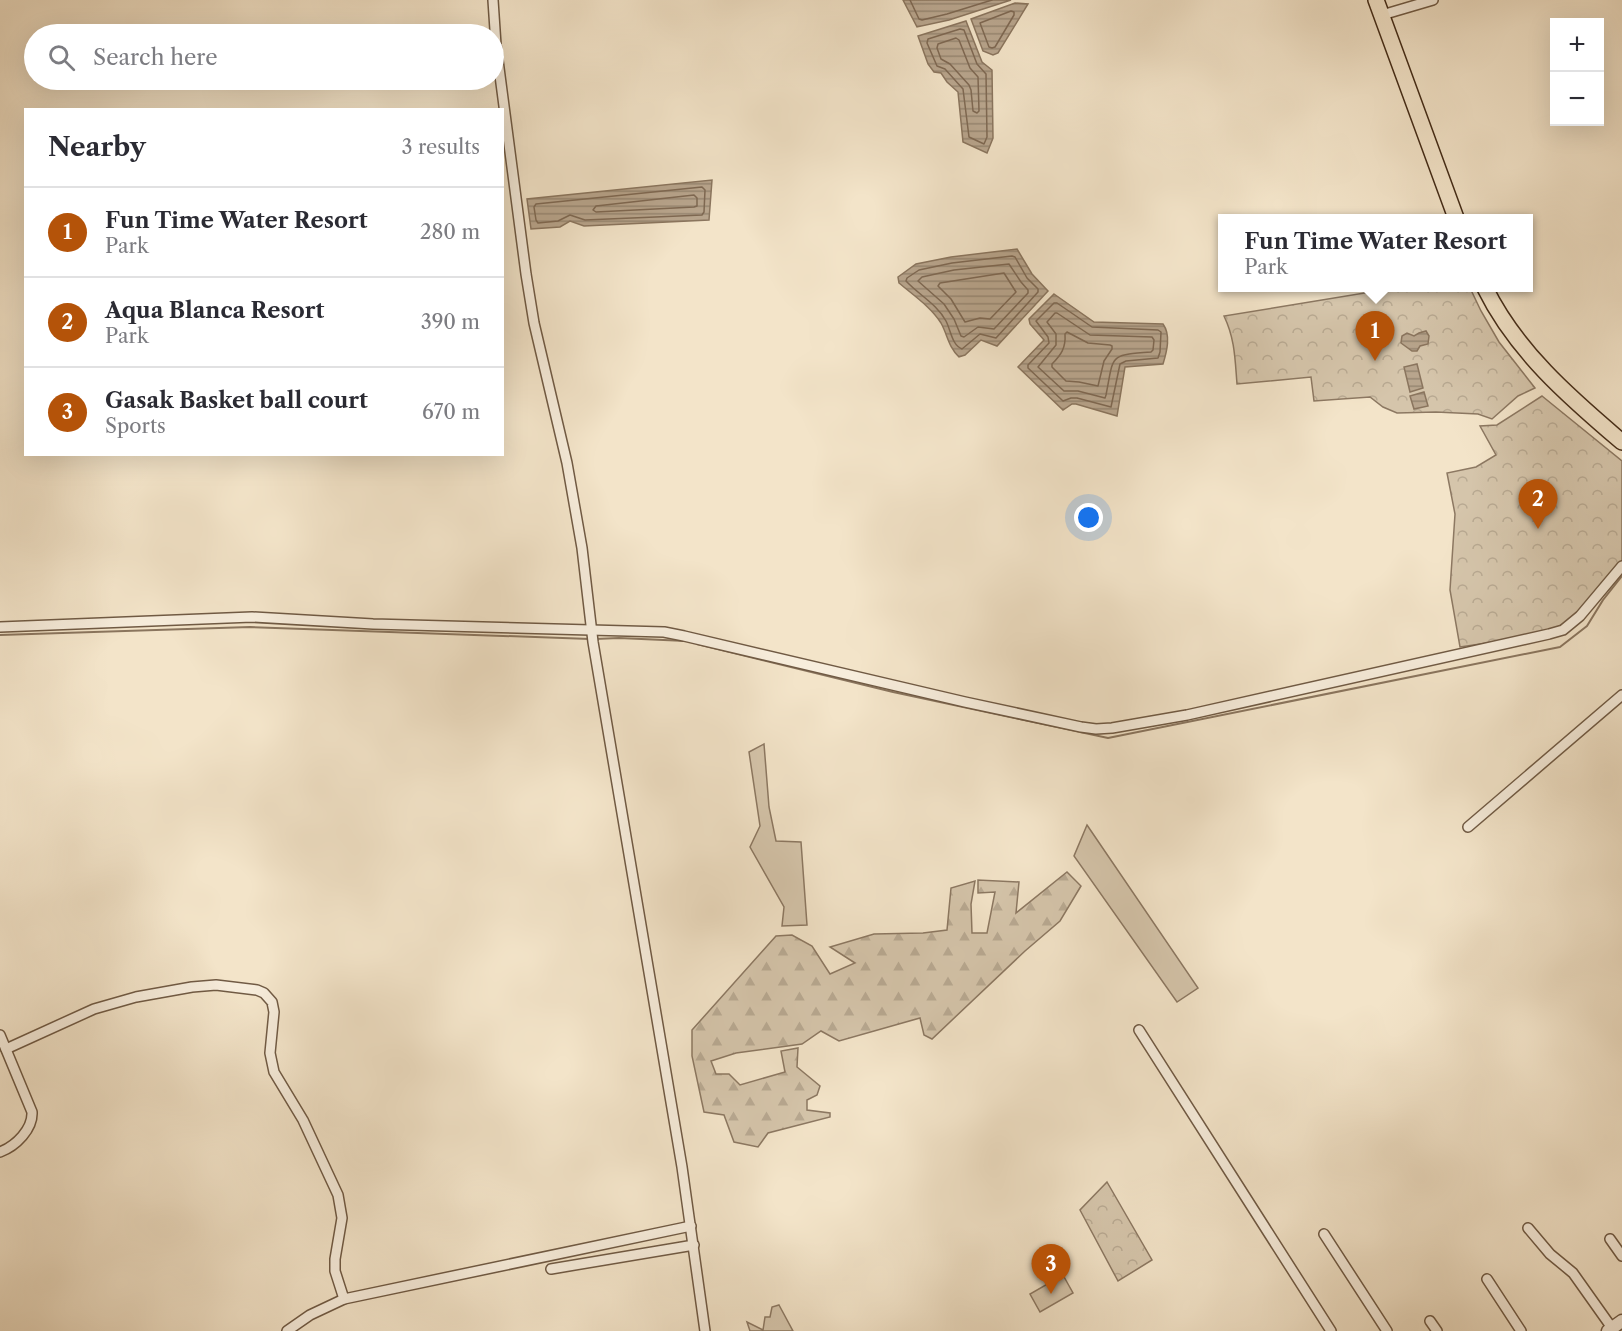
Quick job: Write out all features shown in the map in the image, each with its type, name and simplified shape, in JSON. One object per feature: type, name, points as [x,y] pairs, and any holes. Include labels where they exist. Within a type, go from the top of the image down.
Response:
[{"type":"main road","points":[[1376,0],[1454,214]]},
{"type":"main road","points":[[1487,292],[1511,332],[1531,358],[1574,402],[1622,442]]},
{"type":"street","points":[[493,0],[495,24]]},
{"type":"street","points":[[1382,15],[1431,0]]},
{"type":"street","points":[[502,90],[534,323],[569,474],[582,548],[593,636],[691,1226],[705,1331]]},
{"type":"street","points":[[0,627],[252,617],[593,636],[664,632],[965,702],[1096,729],[1199,712],[1563,630],[1580,616],[1622,566]]},
{"type":"street","points":[[1468,827],[1622,695]]},
{"type":"street","points":[[6,1048],[94,1009],[136,997],[216,985],[257,990],[264,993],[272,1002],[274,1012],[270,1053],[274,1072],[303,1120],[338,1195],[342,1218],[335,1271],[345,1299]]},
{"type":"street","points":[[1139,1030],[1331,1331]]},
{"type":"street","points":[[0,1035],[32,1112],[29,1128],[17,1141],[0,1152]]},
{"type":"street","points":[[287,1331],[310,1316],[345,1299],[691,1226]]},
{"type":"street","points":[[1528,1228],[1550,1254],[1573,1273],[1614,1327]]},
{"type":"street","points":[[1324,1234],[1387,1331]]},
{"type":"street","points":[[1610,1239],[1622,1256]]},
{"type":"street","points":[[551,1269],[694,1245]]},
{"type":"street","points":[[1487,1279],[1521,1331]]},
{"type":"street","points":[[1430,1321],[1437,1331]]},
{"type":"green space","points":[[1371,292],[1472,292],[1499,342],[1535,388],[1518,396],[1492,419],[1478,414],[1397,413],[1383,407],[1370,397],[1314,401],[1311,377],[1237,384],[1232,341],[1224,316]]},
{"type":"green space","points":[[1542,396],[1622,461],[1622,564],[1596,595],[1565,623],[1552,630],[1521,638],[1460,647],[1450,590],[1455,514],[1447,473],[1476,467],[1496,455],[1480,426],[1497,425]]},
{"type":"green space","points":[[764,744],[769,807],[776,841],[801,842],[807,925],[782,926],[784,907],[750,847],[760,826],[749,752]]},
{"type":"green space","points":[[1087,825],[1198,988],[1177,1002],[1074,856]]},
{"type":"green space","points":[[1067,872],[1081,886],[1060,921],[932,1039],[924,1035],[920,1018],[839,1041],[821,1031],[802,1044],[736,1053],[711,1061],[716,1074],[729,1074],[740,1085],[785,1072],[781,1051],[798,1048],[797,1067],[820,1086],[817,1095],[807,1100],[807,1110],[830,1113],[830,1117],[768,1133],[758,1147],[734,1142],[724,1115],[704,1112],[692,1056],[692,1030],[776,936],[792,935],[812,946],[830,974],[855,963],[830,947],[874,934],[947,930],[951,888],[975,881],[971,904],[972,933],[987,933],[995,892],[978,893],[978,880],[1019,882],[1016,913]]},
{"type":"green space","points":[[1107,1182],[1152,1260],[1118,1281],[1080,1210]]},
{"type":"green space","points":[[1063,1275],[1073,1293],[1040,1312],[1030,1294]]},
{"type":"green space","points":[[779,1305],[793,1331],[750,1331],[747,1322],[763,1330],[765,1317],[770,1317],[772,1307]]},
{"type":"water","points":[[903,0],[1011,0],[949,20],[917,27]]},
{"type":"water","points":[[1015,3],[1028,4],[998,53],[993,55],[983,51],[971,19]]},
{"type":"water","points":[[966,21],[982,62],[992,70],[993,138],[987,153],[963,142],[958,92],[941,73],[934,72],[928,64],[918,36]]},
{"type":"water","points":[[712,180],[709,220],[584,226],[570,221],[560,227],[531,229],[527,199]]},
{"type":"water","points":[[1017,249],[1032,274],[1048,291],[997,346],[981,340],[965,355],[959,357],[937,317],[899,283],[898,277],[916,264]]},
{"type":"water","points":[[1054,294],[1094,322],[1163,324],[1168,343],[1163,364],[1125,367],[1117,416],[1076,404],[1063,410],[1018,367],[1044,340],[1030,324],[1029,319]]},
{"type":"water","points":[[1426,331],[1429,336],[1428,344],[1420,346],[1417,351],[1412,351],[1401,343],[1402,336],[1407,333],[1414,336]]},
{"type":"water","points":[[1417,364],[1423,388],[1410,392],[1404,367]]},
{"type":"water","points":[[1424,392],[1428,406],[1414,409],[1410,396]]},
{"type":"waterway","points":[[697,644],[893,692],[1108,738],[1560,647],[1587,626],[1603,600],[1622,576]]},
{"type":"waterway","points":[[0,635],[250,627],[590,639]]},
{"type":"waterway","points":[[595,639],[686,641]]},
{"type":"place","name":"Fun Time Water Resort","points":[[1375,361]]},
{"type":"place","name":"Aqua Blanca Resort","points":[[1538,529]]},
{"type":"place","name":"Gasak Basket ball court","points":[[1051,1294]]}]
